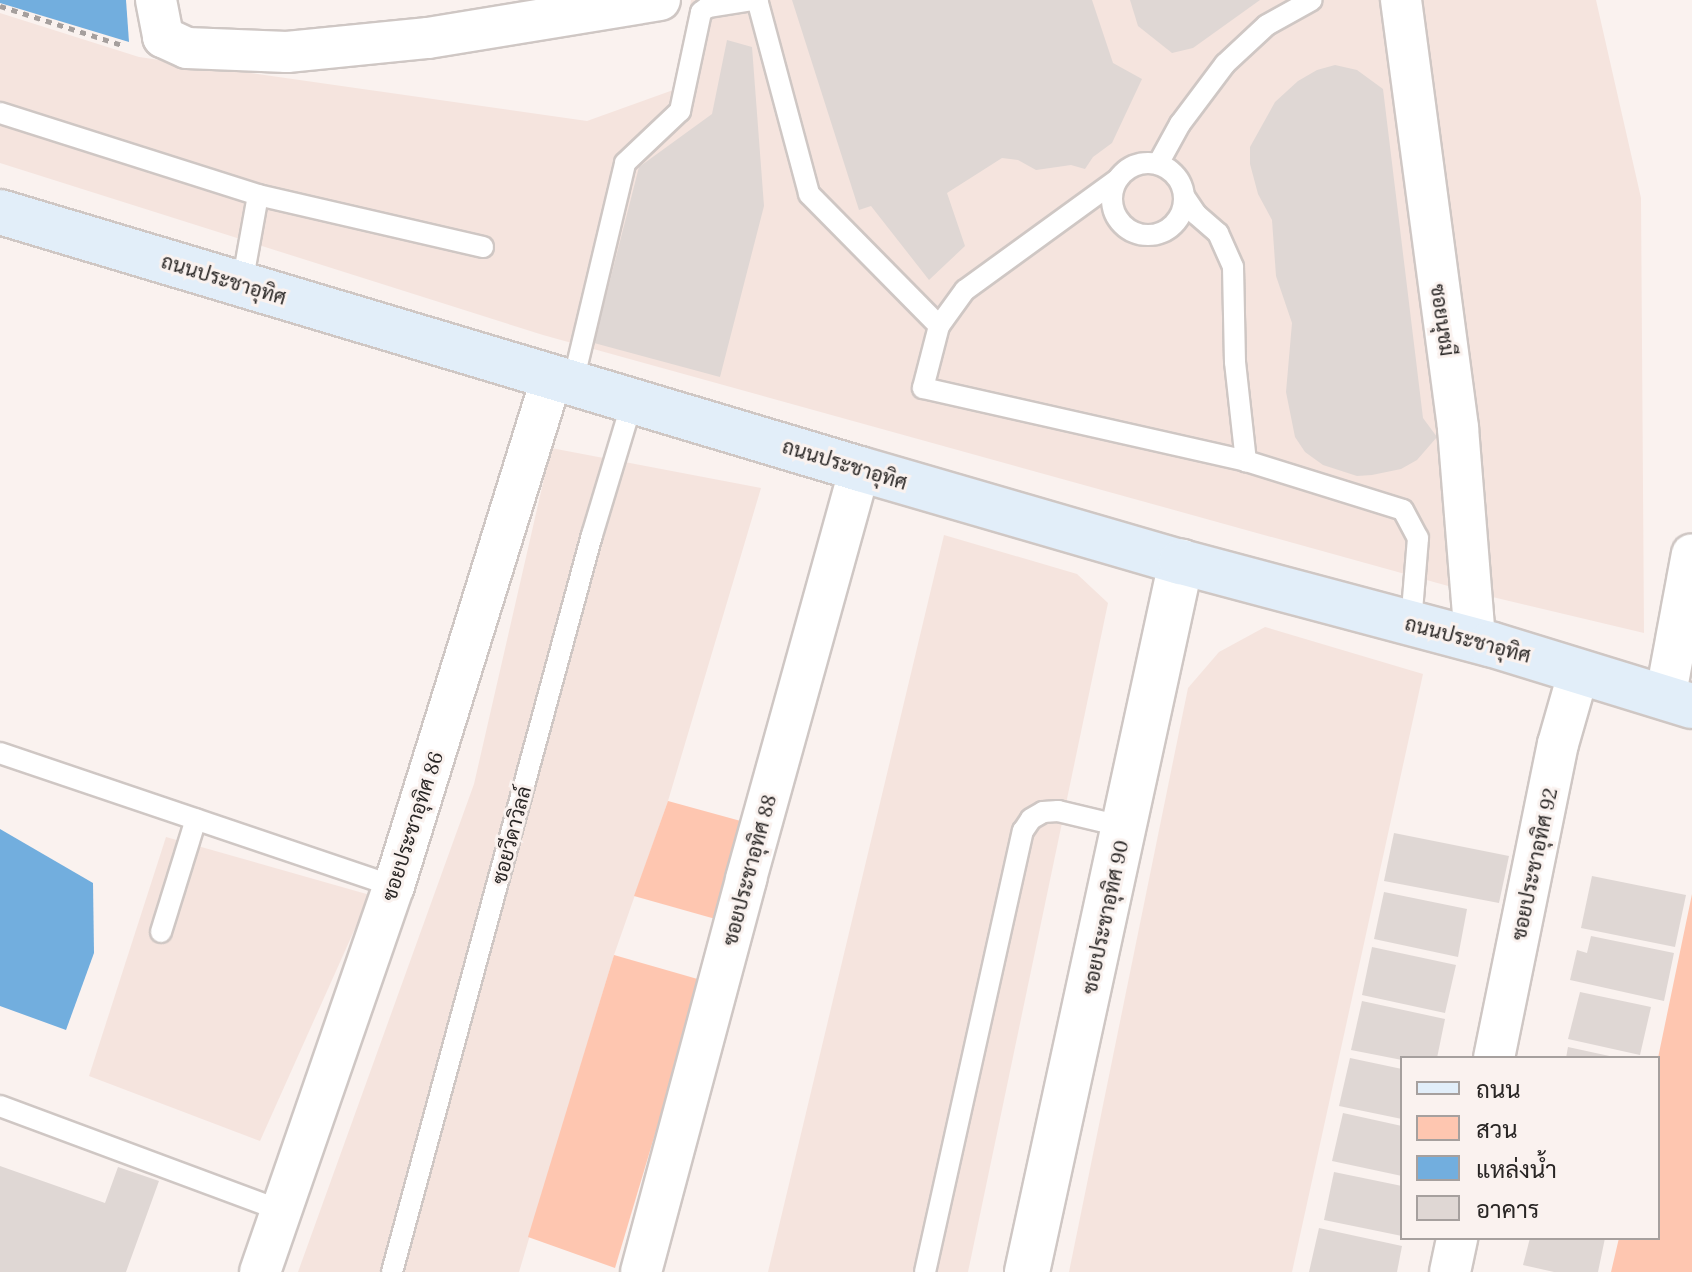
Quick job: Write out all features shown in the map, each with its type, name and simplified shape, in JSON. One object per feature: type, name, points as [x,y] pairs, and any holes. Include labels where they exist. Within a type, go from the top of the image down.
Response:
[{"type":"main road","name":"ถนนประชาอุทิศ","points":[[0,212],[860,469],[1181,562],[1475,641],[1678,703]]},
{"type":"street","points":[[156,0],[163,37],[187,48],[287,52],[428,38],[660,0]]},
{"type":"street","name":"ซอยนุชมี","points":[[1401,0],[1458,428],[1475,641]]},
{"type":"street","name":"ซอยประชาอุทิศ 86","points":[[260,1272],[394,886],[563,379]]},
{"type":"street","name":"ซอยประชาอุทิศ 88","points":[[641,1272],[860,469]]},
{"type":"street","points":[[1678,703],[1692,554]]},
{"type":"street","name":"ซอยประชาอุทิศ 90","points":[[1027,1272],[1181,562]]},
{"type":"street","name":"ซอยประชาอุทิศ 92","points":[[1494,1056],[1558,744],[1579,671]]},
{"type":"street","points":[[1450,1272],[1457,1240]]},
{"type":"lane","points":[[563,379],[625,163],[680,111],[701,12],[708,7],[753,0],[758,3],[809,194],[939,326]]},
{"type":"lane","points":[[1158,164],[1188,113],[1225,64],[1267,25],[1312,0]]},
{"type":"lane","points":[[0,113],[258,195],[483,247]]},
{"type":"lane","points":[[1246,461],[1235,362],[1233,267],[1218,233],[1196,214],[1184,196],[1177,176],[1158,164],[1136,165],[965,290],[939,326],[923,388],[1246,461],[1403,510],[1418,538],[1411,623]]},
{"type":"lane","points":[[1118,179],[1113,190],[1116,215],[1123,225],[1146,235],[1170,228],[1179,219],[1184,196]]},
{"type":"lane","points":[[242,284],[258,195]]},
{"type":"lane","name":"ซอยวีดาวิลล์","points":[[392,1272],[592,535],[633,399]]},
{"type":"lane","points":[[0,753],[394,886]]},
{"type":"lane","points":[[925,1272],[1023,831],[1031,819],[1043,812],[1058,811],[1125,827]]},
{"type":"lane","points":[[161,932],[196,819]]},
{"type":"lane","points":[[0,1106],[279,1210]]},
{"type":"path","points":[[0,6],[127,47]]},
{"type":"shaded area","points":[[691,0],[1596,0],[1641,198],[1644,633],[1459,589],[543,335],[0,163],[0,13],[139,57],[587,121],[676,89]]},
{"type":"shaded area","points":[[551,448],[761,488],[668,801],[614,955],[519,1272],[298,1272],[474,784]]},
{"type":"shaded area","points":[[944,535],[1077,574],[1108,603],[968,1272],[768,1272]]},
{"type":"shaded area","points":[[1265,627],[1423,674],[1292,1272],[1069,1272],[1188,688],[1219,652]]},
{"type":"shaded area","points":[[166,837],[370,895],[260,1141],[89,1076]]},
{"type":"green space","points":[[668,801],[748,823],[719,920],[634,896]]},
{"type":"green space","points":[[1692,894],[1692,1272],[1611,1272],[1619,1240],[1660,1240],[1658,1056]]},
{"type":"green space","points":[[614,955],[701,980],[615,1268],[528,1237]]},
{"type":"water","points":[[0,0],[126,0],[129,42],[0,3]]},
{"type":"water","points":[[0,829],[93,883],[94,953],[66,1030],[0,1006]]},
{"type":"building","points":[[792,0],[1092,0],[1113,63],[1142,79],[1112,143],[1093,157],[1085,169],[1071,165],[1036,170],[1018,160],[1002,158],[947,193],[965,246],[929,280],[871,206],[859,210]]},
{"type":"building","points":[[1130,0],[1260,0],[1193,48],[1172,53],[1138,26]]},
{"type":"building","points":[[727,40],[752,47],[764,206],[720,377],[594,343],[639,167],[712,114]]},
{"type":"building","points":[[1335,65],[1357,70],[1383,89],[1423,418],[1437,437],[1417,460],[1401,469],[1372,475],[1357,476],[1323,465],[1305,452],[1295,437],[1286,392],[1292,323],[1276,276],[1272,220],[1258,194],[1250,164],[1250,147],[1275,102],[1298,81],[1317,70]]},
{"type":"building","points":[[1394,833],[1509,856],[1499,903],[1384,881]]},
{"type":"building","points":[[1592,876],[1686,895],[1675,947],[1581,928]]},
{"type":"building","points":[[1384,892],[1467,909],[1458,957],[1374,939]]},
{"type":"building","points":[[1591,936],[1674,953],[1664,1001],[1570,980],[1577,950],[1587,953]]},
{"type":"building","points":[[1372,947],[1456,965],[1445,1013],[1362,995]]},
{"type":"building","points":[[1580,992],[1651,1007],[1640,1055],[1568,1039]]},
{"type":"building","points":[[1362,1001],[1445,1019],[1437,1056],[1400,1056],[1400,1060],[1351,1050]]},
{"type":"building","points":[[1568,1047],[1609,1056],[1566,1056]]},
{"type":"building","points":[[1350,1058],[1400,1069],[1400,1119],[1339,1106]]},
{"type":"building","points":[[1343,1113],[1400,1126],[1400,1176],[1332,1161]]},
{"type":"building","points":[[0,1166],[105,1203],[118,1167],[159,1181],[126,1272],[0,1272]]},
{"type":"building","points":[[1334,1172],[1400,1186],[1400,1236],[1324,1220]]},
{"type":"building","points":[[1319,1228],[1402,1246],[1397,1272],[1309,1272]]},
{"type":"building","points":[[1529,1240],[1605,1240],[1598,1272],[1554,1272],[1523,1265]]}]
